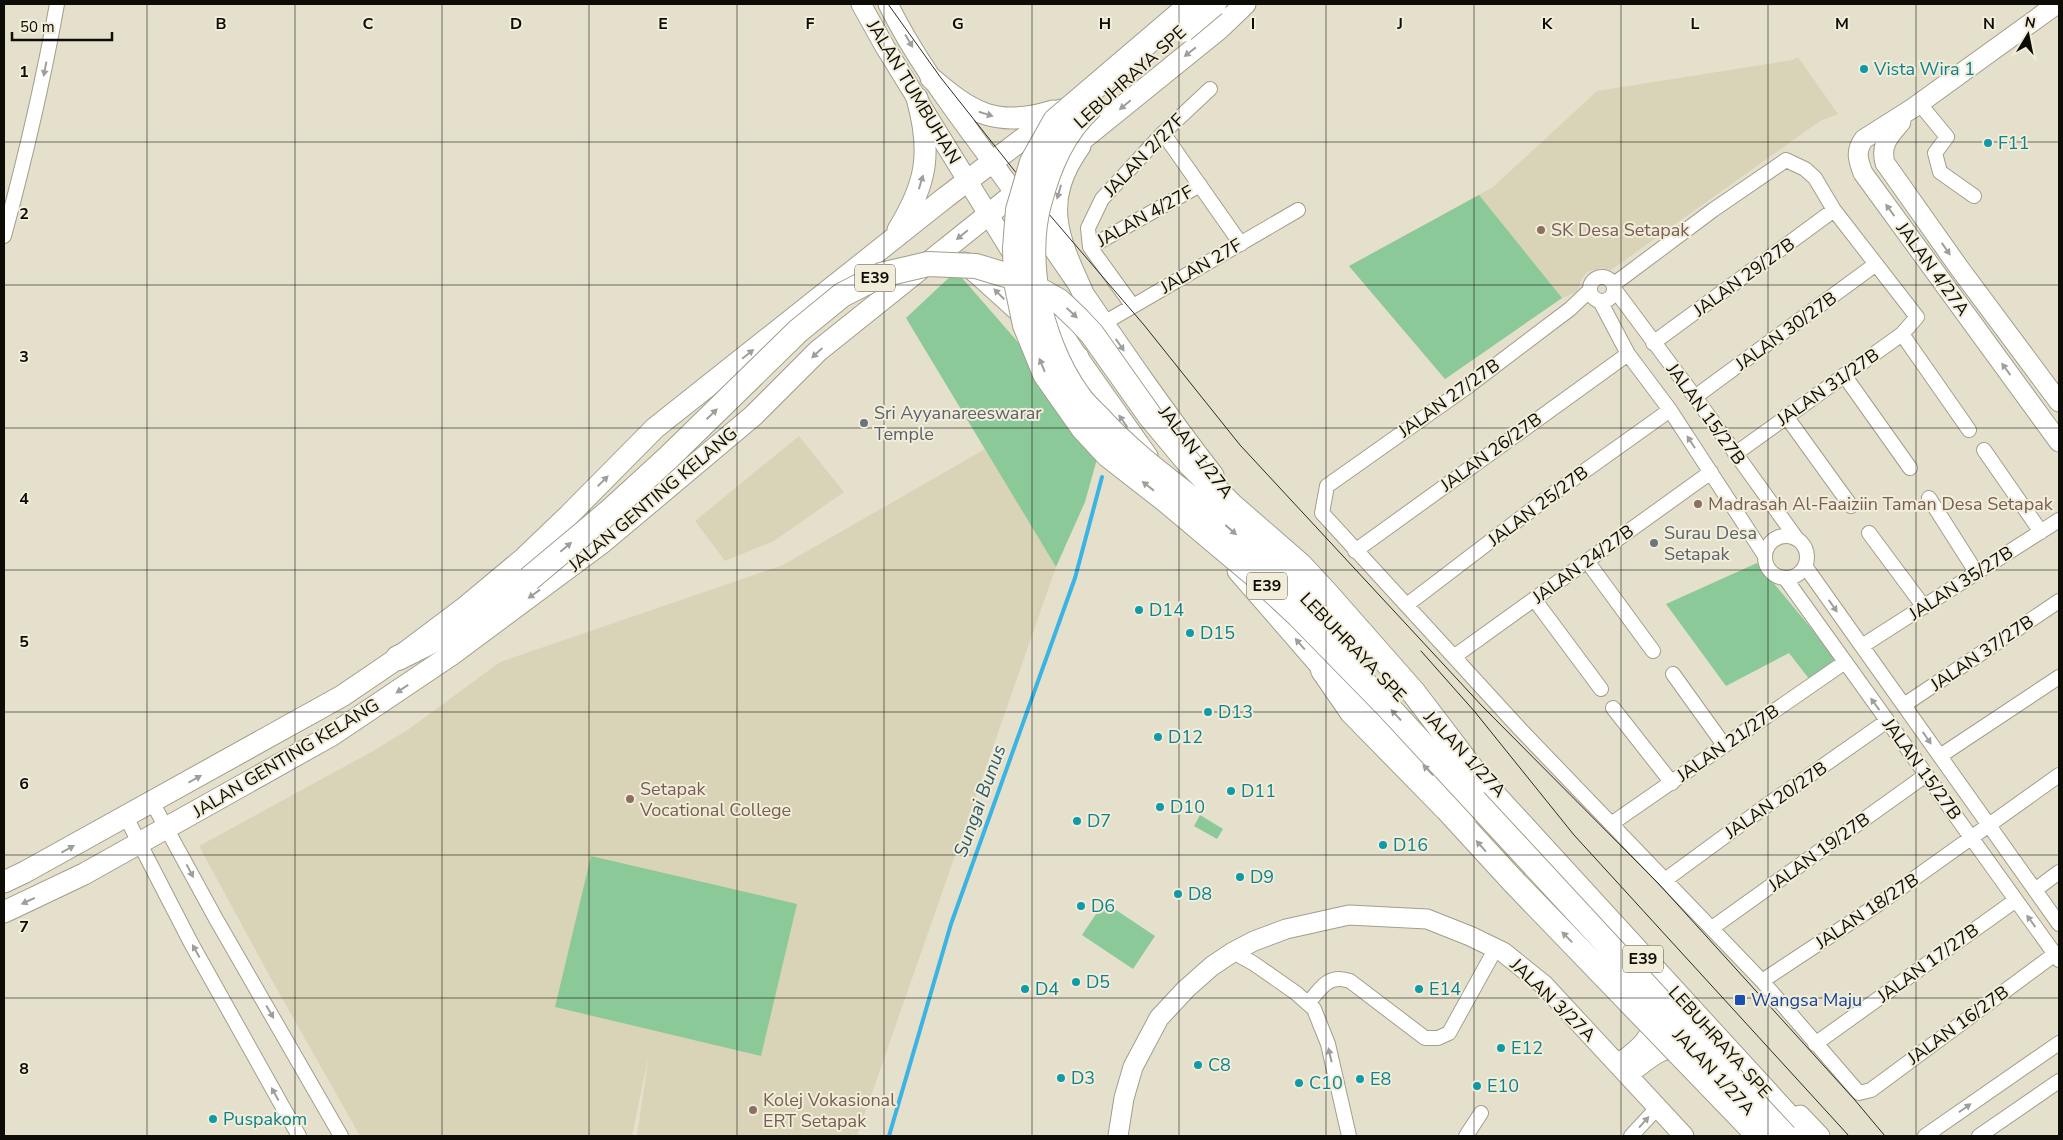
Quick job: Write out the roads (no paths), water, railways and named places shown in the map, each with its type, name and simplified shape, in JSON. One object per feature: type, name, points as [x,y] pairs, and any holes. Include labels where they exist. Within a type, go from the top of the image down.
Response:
[{"type":"highway","name":"LEBUHRAYA SPE","points":[[1192,4],[1055,121],[1032,162],[1018,210],[1015,248],[1016,282],[1025,325],[1045,374],[1083,428],[1108,456],[1167,501],[1255,575],[1298,615],[1381,700],[1785,1136]]},
{"type":"highway","name":"LEBUHRAYA SPE","points":[[1214,4],[1078,119],[1058,148],[1045,180],[1035,217],[1033,235],[1034,273],[1040,312],[1055,353],[1078,395],[1119,441],[1225,525],[1274,567],[1362,653],[1806,1136]]},
{"type":"highway","name":"E39","points":[[398,658],[459,627],[486,610],[529,578],[609,512],[669,457],[798,331],[842,294],[881,275],[928,264],[976,266],[1022,280],[1059,301],[1078,319],[1092,334],[1150,416],[1190,464],[1231,505],[1300,565],[1326,593],[1414,693],[1481,781]]},
{"type":"highway","points":[[1323,670],[1352,712],[1759,1136]]},
{"type":"main road","name":"JALAN TUMBUHAN","points":[[861,4],[966,181]]},
{"type":"main road","name":"JALAN TUMBUHAN","points":[[888,4],[931,78],[991,162]]},
{"type":"main road","name":"JALAN GENTING KELANG","points":[[4,882],[342,696],[398,658],[463,609],[523,559],[655,428],[966,181],[1065,107],[1187,4]]},
{"type":"main road","name":"JALAN GENTING KELANG","points":[[4,912],[84,874],[332,735],[450,656],[576,563],[690,470],[753,416],[818,351],[1220,28],[1245,4]]},
{"type":"main road","name":"JALAN 4/27A","points":[[2057,4],[1916,106],[1864,139],[1858,146],[1857,159],[1863,173],[2059,442]]},
{"type":"main road","points":[[931,78],[965,105],[990,116],[1019,118],[1065,107]]},
{"type":"main road","points":[[891,240],[916,196],[924,172],[925,139],[917,98]]},
{"type":"main road","name":"JALAN 4/27A","points":[[1916,106],[1885,141],[1882,155],[1885,163],[1960,269],[2056,398]]},
{"type":"main road","points":[[1082,291],[1061,241],[1055,216],[1060,187],[1069,164],[1089,134]]},
{"type":"main road","name":"JALAN 1/27A","points":[[991,162],[1015,193],[1169,418],[1233,500],[1387,672],[1638,938],[1820,1136]]},
{"type":"main road","name":"JALAN 1/27A","points":[[966,181],[1078,357],[1157,469],[1218,548],[1323,670],[1367,710],[1525,866],[1645,999],[1774,1136]]},
{"type":"main road","points":[[1014,257],[1013,239],[1020,231],[1027,228],[1042,234]]},
{"type":"main road","points":[[936,256],[960,260],[984,279],[1019,314],[1057,344],[1078,357]]},
{"type":"main road","points":[[655,428],[680,424],[688,426],[694,431],[698,441],[698,450],[690,470]]},
{"type":"main road","name":"JALAN 3/27A","points":[[1118,1136],[1124,1098],[1133,1067],[1159,1018],[1199,978],[1233,952],[1286,928],[1349,915],[1427,919],[1496,948],[1544,985],[1684,1136]]},
{"type":"main road","points":[[1623,1070],[1649,1034],[1652,1026],[1652,1016],[1645,999]]},
{"type":"main road","points":[[1623,1070],[1666,1048],[1676,1046],[1696,1052]]},
{"type":"street","points":[[4,236],[33,125],[57,4]]},
{"type":"street","name":"JALAN 2/27F","points":[[1090,247],[1088,228],[1102,198],[1163,133],[1210,89]]},
{"type":"street","points":[[1916,106],[1947,137],[1935,153],[1940,172],[1974,196]]},
{"type":"street","points":[[1163,133],[1241,244]]},
{"type":"street","points":[[1614,282],[1602,276],[1596,278],[1591,283],[1594,296],[1610,299],[1614,282],[1786,160],[1805,169],[1815,178],[1834,210],[1876,264]]},
{"type":"street","name":"JALAN 4/27F","points":[[1090,247],[1200,185]]},
{"type":"street","name":"JALAN 27F","points":[[1104,323],[1298,210]]},
{"type":"street","name":"JALAN 29/27B","points":[[1653,343],[1834,210]]},
{"type":"street","points":[[1090,247],[1132,306]]},
{"type":"street","name":"JALAN 31/27B","points":[[1735,454],[1902,334],[1917,317],[1876,264]]},
{"type":"street","name":"JALAN 30/27B","points":[[1695,397],[1876,264]]},
{"type":"street","name":"JALAN 15/27B","points":[[1614,282],[1653,343],[1695,397],[1797,539]]},
{"type":"street","name":"JALAN 15/27B","points":[[1594,296],[1628,354],[1670,410],[1765,556]]},
{"type":"street","name":"JALAN 27/27B","points":[[1355,550],[1322,513],[1327,486],[1467,387],[1570,309],[1594,296]]},
{"type":"street","points":[[1902,334],[1969,430]]},
{"type":"street","name":"JALAN 26/27B","points":[[1355,550],[1628,354]]},
{"type":"street","points":[[1844,375],[1910,468]]},
{"type":"street","points":[[2035,409],[2056,398]]},
{"type":"street","name":"JALAN 25/27B","points":[[1408,604],[1551,495],[1670,410]]},
{"type":"street","points":[[1786,416],[1851,506]]},
{"type":"street","points":[[1984,450],[2042,532]]},
{"type":"street","name":"JALAN 24/27B","points":[[1455,656],[1711,472]]},
{"type":"street","points":[[1929,498],[1976,572]]},
{"type":"street","name":"JALAN 35/27B","points":[[1862,646],[2059,520]]},
{"type":"street","points":[[1870,533],[1924,607]]},
{"type":"street","points":[[1790,536],[1797,539],[1805,548],[1807,554],[1805,566],[1796,575],[1785,578],[1778,576],[1769,568],[1765,556],[1770,543],[1776,539],[1790,536]]},
{"type":"street","points":[[1355,550],[1408,604],[1611,824],[1762,981],[1815,1044]]},
{"type":"street","points":[[1587,561],[1653,651]]},
{"type":"street","name":"JALAN 15/27B","points":[[1805,566],[2059,924]]},
{"type":"street","name":"JALAN 15/27B","points":[[1785,578],[2057,958]]},
{"type":"street","points":[[1534,599],[1601,689]]},
{"type":"street","name":"JALAN 37/27B","points":[[1904,706],[2059,601]]},
{"type":"street","name":"JALAN 21/27B","points":[[1611,824],[1845,662]]},
{"type":"street","points":[[1674,674],[1724,745]]},
{"type":"street","points":[[1940,756],[2059,678]]},
{"type":"street","points":[[1613,708],[1672,783]]},
{"type":"street","name":"JALAN 20/27B","points":[[1665,880],[1770,803],[1888,721]]},
{"type":"street","name":"JALAN 19/27B","points":[[1712,928],[1926,775]]},
{"type":"street","name":"JALAN 18/27B","points":[[1762,981],[1972,839],[2059,775]]},
{"type":"street","points":[[152,802],[216,919],[341,1136]]},
{"type":"street","points":[[126,816],[191,943],[298,1136]]},
{"type":"street","points":[[2035,890],[2059,872]]},
{"type":"street","name":"JALAN 17/27B","points":[[1815,1044],[2016,900]]},
{"type":"street","points":[[1308,1004],[1327,981],[1339,977],[1350,981],[1425,1038],[1438,1038],[1449,1033],[1496,948]]},
{"type":"street","points":[[1233,952],[1253,963],[1314,1009],[1328,1044],[1349,1136]]},
{"type":"street","name":"JALAN 16/27B","points":[[1815,1044],[1859,1093],[1871,1090],[2057,958]]},
{"type":"street","points":[[1925,1136],[2059,1043]]},
{"type":"street","points":[[1979,1136],[2059,1081]]},
{"type":"street","points":[[1631,1136],[1658,1107]]},
{"type":"street","points":[[1466,1136],[1481,1113]]},
{"type":"waterway","name":"Sungai Bunus","points":[[889,1136],[951,924],[1075,578],[1102,477]]},
{"type":"tram line","points":[[888,4],[941,78],[1048,213],[1144,325],[1240,445],[1483,707],[1658,883],[1854,1099],[1885,1136]]},
{"type":"tram line","points":[[1421,651],[1475,712],[1574,835],[1849,1136]]},
{"type":"place","name":"Vista Wira 1","points":[[1864,69]]},
{"type":"place","name":"F11","points":[[1988,143]]},
{"type":"place","name":"SK Desa Setapak","points":[[1541,230]]},
{"type":"place","name":"Sri Ayyanareeswarar Temple","points":[[864,423]]},
{"type":"place","name":"Madrasah Al-Faaiziin Taman Desa Setapak","points":[[1698,504]]},
{"type":"place","name":"Surau Desa Setapak","points":[[1654,543]]},
{"type":"place","name":"D14","points":[[1139,610]]},
{"type":"place","name":"D15","points":[[1190,633]]},
{"type":"place","name":"D13","points":[[1208,712]]},
{"type":"place","name":"D12","points":[[1158,737]]},
{"type":"place","name":"D11","points":[[1231,791]]},
{"type":"place","name":"Setapak Vocational College","points":[[630,799]]},
{"type":"place","name":"D10","points":[[1160,807]]},
{"type":"place","name":"D7","points":[[1077,821]]},
{"type":"place","name":"D16","points":[[1383,845]]},
{"type":"place","name":"D9","points":[[1240,877]]},
{"type":"place","name":"D8","points":[[1178,894]]},
{"type":"place","name":"D6","points":[[1081,906]]},
{"type":"place","name":"D5","points":[[1076,982]]},
{"type":"place","name":"D4","points":[[1025,989]]},
{"type":"place","name":"E14","points":[[1419,989]]},
{"type":"place","name":"Wangsa Maju","points":[[1740,1000]]},
{"type":"place","name":"E12","points":[[1501,1048]]},
{"type":"place","name":"C8","points":[[1198,1065]]},
{"type":"place","name":"D3","points":[[1061,1078]]},
{"type":"place","name":"E8","points":[[1360,1079]]},
{"type":"place","name":"C10","points":[[1299,1083]]},
{"type":"place","name":"E10","points":[[1477,1086]]},
{"type":"place","name":"Kolej Vokasional ERT Setapak","points":[[753,1110]]},
{"type":"place","name":"Puspakom","points":[[213,1119]]}]
